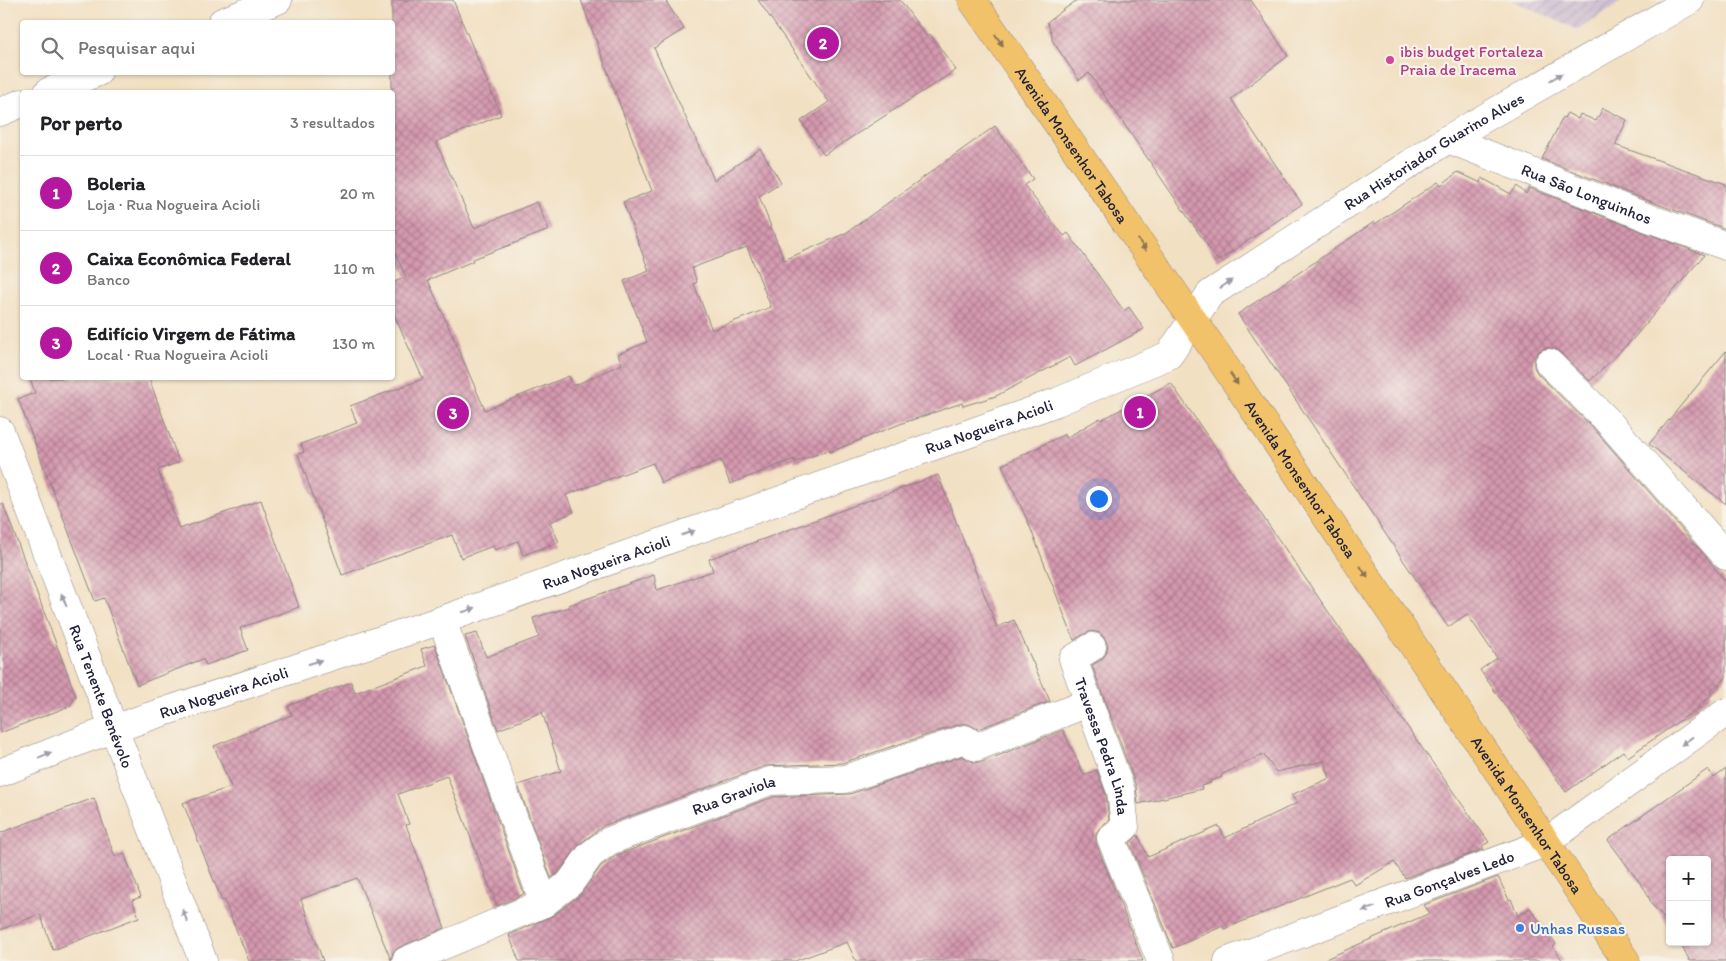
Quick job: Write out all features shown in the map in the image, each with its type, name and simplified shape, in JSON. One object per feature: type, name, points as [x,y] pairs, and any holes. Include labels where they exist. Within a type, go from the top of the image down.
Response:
[{"type":"main road","name":"Avenida Monsenhor Tabosa","points":[[972,0],[1193,319],[1626,961]]},
{"type":"street","points":[[227,20],[278,0]]},
{"type":"street","name":"Rua Historiador Guarino Alves","points":[[1193,319],[1210,294],[1448,138],[1690,0]]},
{"type":"street","points":[[53,90],[90,75]]},
{"type":"street","points":[[0,112],[20,104]]},
{"type":"street","name":"Rua São Longuinhos","points":[[1448,138],[1646,217],[1726,246]]},
{"type":"street","name":"Rua Nogueira Acioli","points":[[0,773],[114,729],[442,620],[1057,402],[1169,355],[1193,319]]},
{"type":"street","points":[[1549,363],[1606,419],[1726,556]]},
{"type":"street","name":"Rua Tenente Benévolo","points":[[0,431],[203,961]]},
{"type":"street","points":[[442,620],[544,903]]},
{"type":"street","name":"Travessa Pedra Linda","points":[[1092,647],[1073,659],[1121,790],[1125,827],[1111,838],[1161,961]]},
{"type":"street","name":"Rua Graviola","points":[[406,961],[544,903],[570,883],[590,855],[609,841],[680,814],[770,782],[846,779],[965,738],[976,747],[1088,703]]},
{"type":"street","name":"Rua Gonçalves Ledo","points":[[1228,961],[1545,843],[1726,712]]},
{"type":"shaded area","points":[[1511,0],[1624,0],[1578,30]]},
{"type":"building","points":[[392,0],[453,0],[501,115],[436,142],[474,228],[537,202],[549,230],[473,259],[473,261],[428,280],[485,410],[569,376],[573,386],[622,364],[618,354],[647,342],[624,281],[649,271],[623,202],[652,191],[581,0],[665,0],[684,29],[654,48],[714,180],[760,149],[781,182],[759,196],[784,260],[846,233],[995,126],[1033,179],[1024,185],[1064,236],[1068,233],[1124,311],[1129,307],[1144,329],[1075,366],[1070,357],[996,396],[963,406],[962,403],[900,424],[830,452],[829,450],[795,462],[794,459],[730,484],[721,460],[661,483],[653,463],[566,495],[574,512],[550,522],[559,542],[523,555],[518,541],[495,550],[493,546],[461,558],[452,535],[342,575],[298,454],[304,452],[301,444],[357,423],[350,406],[423,379],[395,317],[395,282],[406,277],[395,253],[395,90],[392,90],[392,75],[395,75],[395,20],[392,20]],"holes":[[[747,247],[771,307],[712,330],[694,284],[697,282],[692,268]]]},
{"type":"building","points":[[758,0],[900,0],[926,36],[930,34],[956,70],[824,155],[801,121],[829,102]]},
{"type":"building","points":[[1077,0],[1251,0],[1288,56],[1231,99],[1302,204],[1218,261],[1089,73],[1079,80],[1052,40],[1052,34],[1047,22]]},
{"type":"building","points":[[1603,108],[1627,120],[1615,145],[1726,184],[1726,229],[1542,159],[1563,117],[1567,113],[1578,119],[1580,114],[1596,121]]},
{"type":"building","points":[[1458,172],[1481,183],[1482,178],[1511,194],[1517,186],[1526,194],[1529,188],[1704,255],[1633,339],[1590,381],[1560,352],[1553,348],[1544,348],[1538,352],[1534,359],[1534,367],[1538,374],[1595,430],[1726,582],[1726,678],[1710,691],[1712,695],[1699,707],[1628,757],[1623,751],[1566,792],[1480,670],[1497,658],[1467,614],[1448,627],[1238,314],[1374,222],[1375,224],[1438,182],[1441,185]]},
{"type":"building","points":[[1726,351],[1726,504],[1649,444]]},
{"type":"building","points":[[31,380],[150,380],[179,462],[158,470],[179,529],[261,500],[299,607],[240,628],[248,650],[206,665],[203,659],[137,685],[104,598],[95,601],[18,399],[35,393]]},
{"type":"building","points":[[1171,383],[1422,748],[1489,842],[1482,846],[1484,849],[1405,878],[1394,862],[1355,885],[1350,878],[1224,929],[1223,926],[1173,948],[1130,843],[1138,835],[1148,857],[1219,826],[1225,838],[1297,803],[1291,795],[1330,778],[1324,761],[1276,772],[1263,754],[1221,775],[1222,777],[1210,781],[1211,783],[1201,786],[1202,789],[1138,804],[1136,786],[1092,665],[1101,660],[1106,654],[1108,646],[1100,633],[1092,631],[1074,640],[1028,522],[1002,465],[1065,434],[1066,438],[1100,418],[1101,420]]},
{"type":"building","points":[[938,475],[997,627],[1014,620],[1050,701],[978,729],[968,724],[960,724],[842,763],[765,766],[603,826],[581,843],[559,872],[551,878],[518,785],[561,771],[542,712],[498,730],[465,636],[477,633],[486,657],[539,637],[533,618],[570,607],[569,605],[654,575],[657,590],[713,571],[709,559]]},
{"type":"building","points":[[0,504],[3,504],[76,696],[70,706],[0,733]]},
{"type":"building","points":[[435,645],[524,894],[497,906],[447,776],[398,794],[409,824],[406,825],[445,928],[400,947],[393,952],[391,960],[357,878],[301,899],[323,961],[249,961],[224,900],[222,901],[183,803],[231,787],[214,746],[292,715],[288,706],[351,682],[355,693],[427,666],[421,649]]},
{"type":"building","points":[[1063,730],[1084,775],[1097,770],[1106,795],[1109,820],[1096,833],[1096,843],[1143,961],[856,961],[847,942],[795,961],[519,961],[509,935],[554,915],[580,895],[601,866],[617,855],[773,797],[850,794],[962,756],[974,762],[982,762]]},
{"type":"building","points":[[1708,769],[1714,778],[1726,769],[1726,961],[1690,961],[1681,946],[1711,946],[1711,856],[1666,856],[1666,922],[1652,905],[1646,891],[1608,840]]},
{"type":"building","points":[[94,798],[115,857],[124,853],[141,897],[132,900],[139,917],[53,950],[40,914],[0,930],[0,833]]},
{"type":"building","points":[[1498,877],[1509,900],[1511,899],[1518,916],[1530,908],[1556,944],[1553,947],[1563,961],[1321,961],[1430,913],[1424,905]]},
{"type":"place","name":"Caixa Econômica Federal","points":[[823,43]]},
{"type":"place","name":"ibis budget Fortaleza Praia de Iracema","points":[[1390,60]]},
{"type":"place","name":"Boleria","points":[[1140,412]]},
{"type":"place","name":"Edifício Virgem de Fátima","points":[[453,413]]},
{"type":"place","name":"Unhas Russas","points":[[1520,928]]}]
